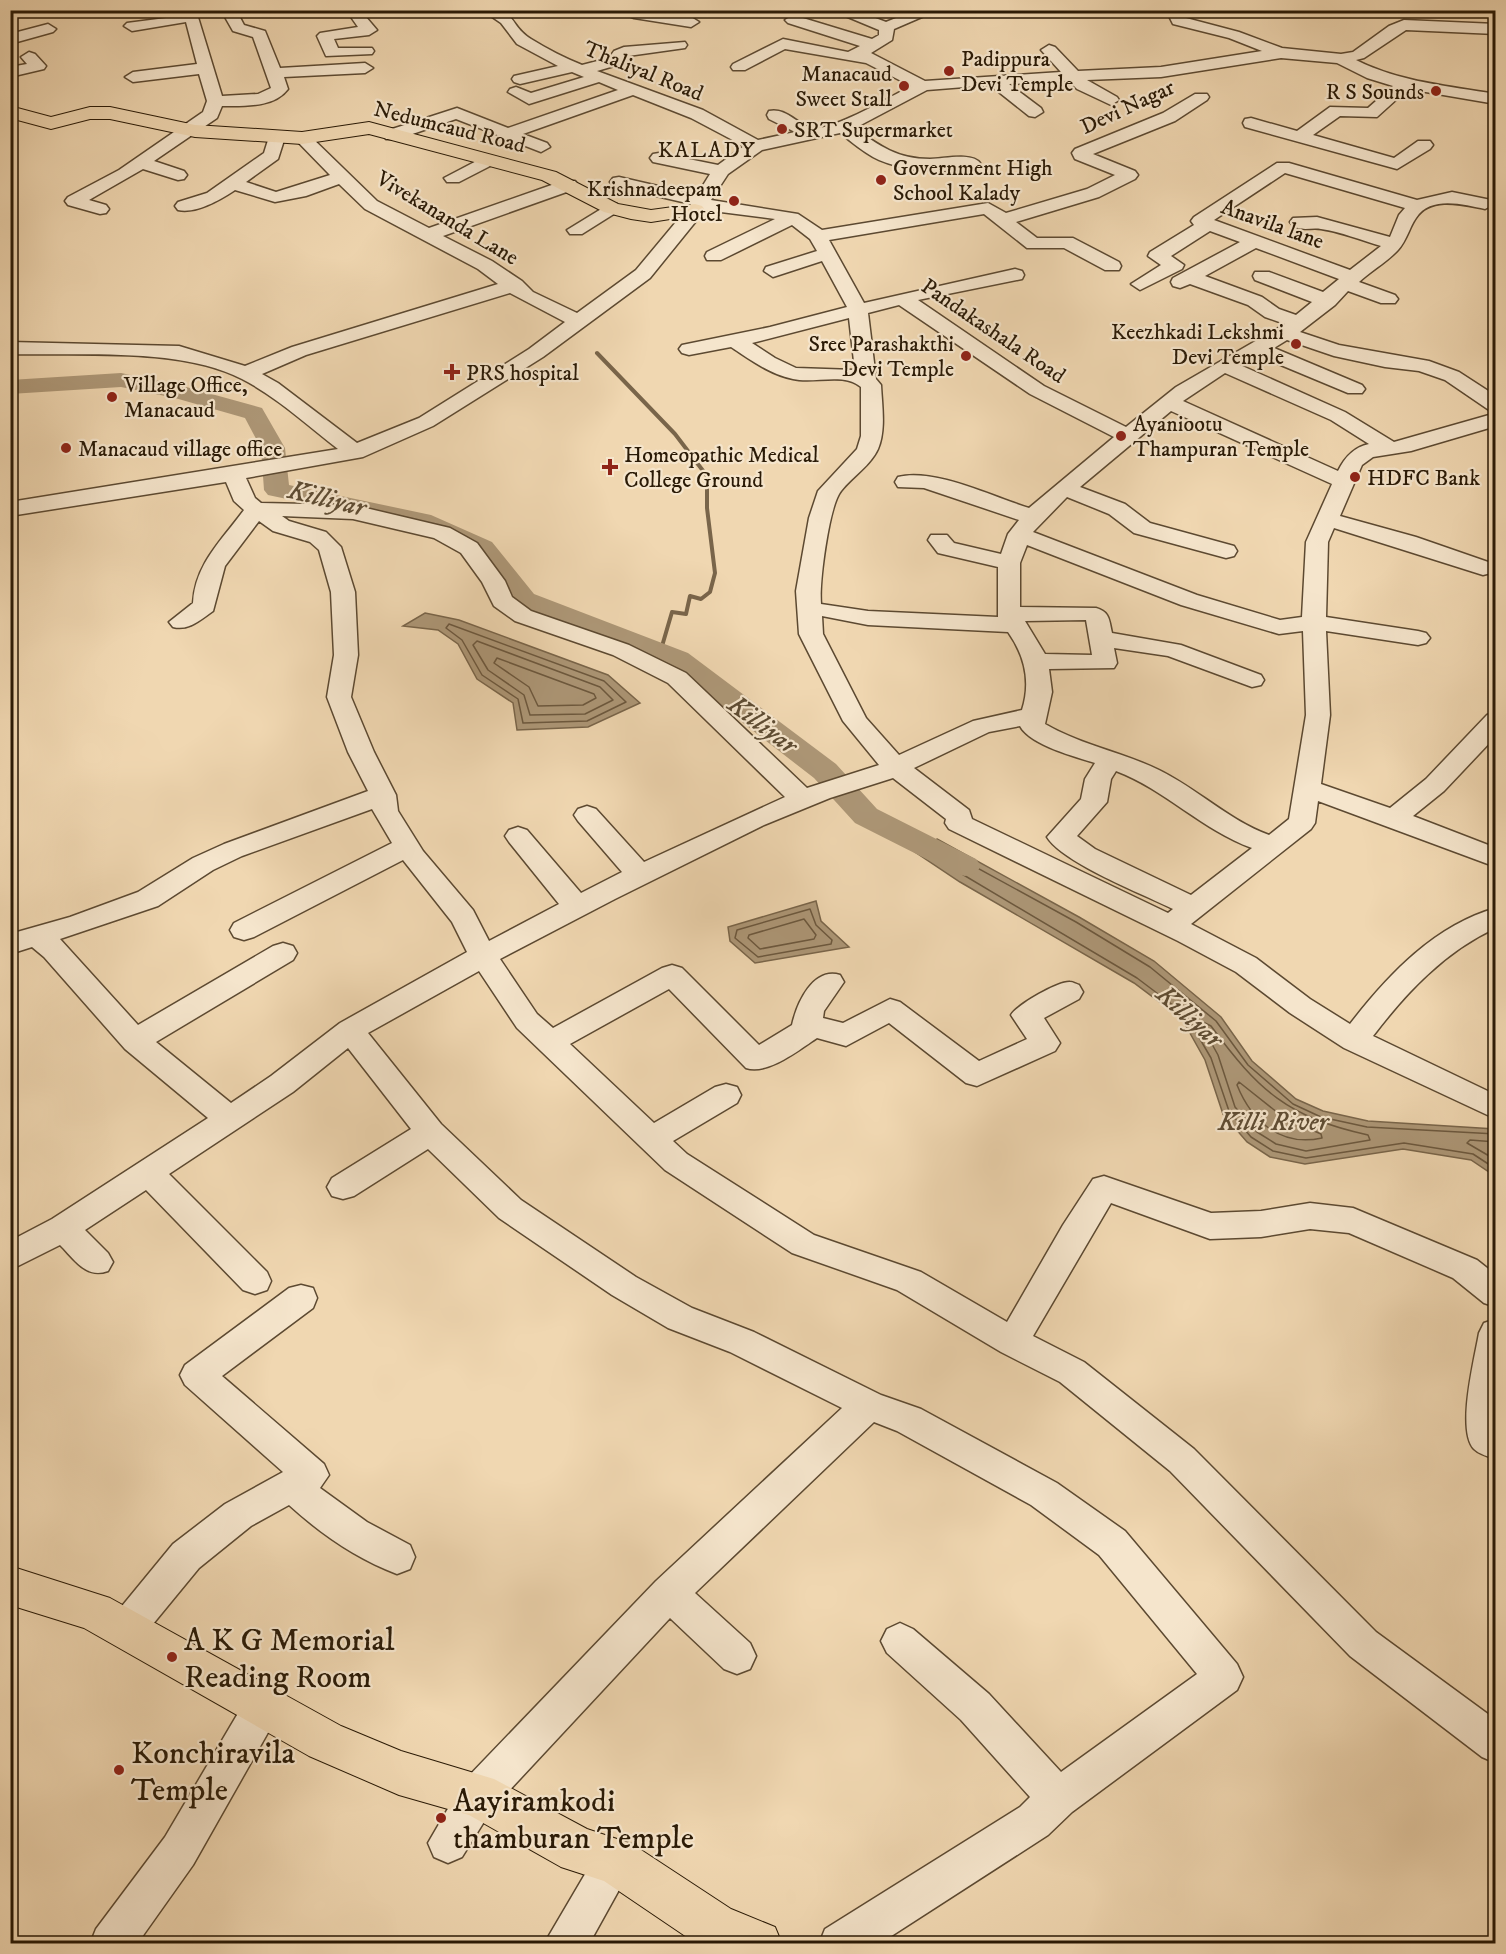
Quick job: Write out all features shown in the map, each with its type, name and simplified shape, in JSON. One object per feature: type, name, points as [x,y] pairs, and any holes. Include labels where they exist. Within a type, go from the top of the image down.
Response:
[{"type":"main road","name":"Nedumcaud Road","points":[[10,112],[51,123],[90,113],[110,113],[190,130],[278,137],[363,128],[549,176],[611,208],[651,216],[699,205]]},
{"type":"main road","points":[[10,1585],[95,1612],[325,1741],[399,1773],[478,1795],[578,1850],[615,1861],[716,1927],[759,1944]]},
{"type":"street","points":[[215,101],[275,95],[280,89],[260,34],[238,28],[228,10]]},
{"type":"street","name":"Thaliyal Road","points":[[489,10],[506,20],[523,41],[577,68],[697,114],[756,146]]},
{"type":"street","points":[[506,20],[524,10]]},
{"type":"street","points":[[636,10],[634,13],[691,21]]},
{"type":"street","points":[[838,10],[886,27],[931,10]]},
{"type":"street","points":[[883,10],[908,18]]},
{"type":"street","points":[[1110,10],[1128,10]]},
{"type":"street","points":[[1173,10],[1178,16],[1178,21],[1209,27],[1276,51],[1341,59],[1373,75],[1404,84],[1494,98]]},
{"type":"street","points":[[333,15],[358,11],[369,30],[325,36],[332,53],[366,51]]},
{"type":"street","points":[[1341,59],[1358,55],[1410,15],[1496,29]]},
{"type":"street","points":[[100,209],[74,201],[190,130],[211,114],[215,101],[192,16],[132,26]]},
{"type":"street","points":[[1209,27],[1233,16]]},
{"type":"street","points":[[794,20],[869,51],[923,86]]},
{"type":"street","points":[[738,67],[783,44],[848,57],[869,51],[886,37],[886,27]]},
{"type":"street","points":[[10,39],[48,29]]},
{"type":"street","points":[[10,509],[241,474],[355,452],[426,422],[580,322],[643,274],[699,205],[721,171],[756,146],[843,127],[923,86],[994,80],[1161,72],[1276,51],[1288,36]]},
{"type":"street","points":[[599,77],[529,99],[518,85],[577,68],[615,61],[624,52],[679,45]]},
{"type":"street","points":[[1049,50],[1083,86],[1112,100]]},
{"type":"street","points":[[12,79],[38,66],[29,57]]},
{"type":"street","points":[[274,73],[373,67]]},
{"type":"street","points":[[133,78],[206,68]]},
{"type":"street","points":[[994,80],[1035,112]]},
{"type":"street","points":[[1301,136],[1336,111],[1371,113],[1377,110],[1404,84]]},
{"type":"street","points":[[506,134],[633,90]]},
{"type":"street","name":"Devi Nagar","points":[[1002,220],[1093,194],[1129,175],[1080,155],[1169,117],[1201,97]]},
{"type":"street","points":[[392,135],[457,113],[541,147]]},
{"type":"street","points":[[775,115],[811,134]]},
{"type":"street","points":[[1251,123],[1397,164],[1424,145]]},
{"type":"street","points":[[843,127],[884,156],[896,160],[921,164],[971,163]]},
{"type":"street","points":[[1105,128],[1121,136]]},
{"type":"street","name":"Vivekananda Lane","points":[[309,132],[342,177],[370,205],[484,265],[515,285],[526,296],[580,322]]},
{"type":"street","points":[[184,206],[213,197],[272,155],[278,137]]},
{"type":"street","points":[[658,158],[721,171]]},
{"type":"street","points":[[453,178],[486,160]]},
{"type":"street","points":[[141,162],[178,175]]},
{"type":"street","name":"Anavila lane","points":[[1388,299],[1255,241],[1200,221],[1283,167],[1418,206]]},
{"type":"street","points":[[232,183],[275,197],[300,192],[342,177]]},
{"type":"street","points":[[620,182],[699,205],[792,218],[810,228],[858,310],[866,379],[871,385],[872,436],[867,451],[829,491],[813,553],[808,591],[811,634],[855,721],[886,770],[960,816],[958,823],[1171,925],[1246,965],[1300,1006],[1354,1040],[1496,1108]]},
{"type":"street","points":[[427,235],[569,185]]},
{"type":"street","points":[[284,213],[361,195]]},
{"type":"street","points":[[1274,846],[1248,837],[1220,823],[1171,786],[1111,759],[1078,752],[1032,728],[1033,716],[1041,692],[1036,662],[1011,620],[1009,563],[1026,526],[1066,489],[1169,402],[1224,365],[1259,349],[1293,328],[1328,301],[1348,280],[1390,248],[1399,237],[1408,215],[1418,206],[1431,200],[1452,197],[1492,204]]},
{"type":"street","points":[[576,230],[611,208]]},
{"type":"street","points":[[773,271],[821,245],[988,208],[1033,244],[1067,242],[1112,267]]},
{"type":"street","points":[[714,256],[792,218]]},
{"type":"street","points":[[1299,222],[1308,225],[1317,222],[1392,243]]},
{"type":"street","points":[[1140,284],[1175,265],[1157,256],[1208,224]]},
{"type":"street","points":[[1255,241],[1182,281],[1255,301],[1293,328],[1334,350],[1385,361],[1422,365],[1452,376],[1496,406]]},
{"type":"street","points":[[902,298],[1015,275]]},
{"type":"street","points":[[1262,276],[1328,301]]},
{"type":"street","points":[[246,373],[299,351],[515,285]]},
{"type":"street","name":"Pandakashala Road","points":[[689,349],[736,341],[902,298],[1037,390],[1127,436]]},
{"type":"street","points":[[736,341],[783,370],[803,375],[849,374],[866,379]]},
{"type":"street","points":[[10,348],[179,352],[246,373],[271,387],[355,452]]},
{"type":"street","points":[[1259,349],[1355,389]]},
{"type":"street","points":[[1224,365],[1338,416],[1390,448]]},
{"type":"street","points":[[1169,402],[1286,457],[1345,481]]},
{"type":"street","points":[[1171,925],[1302,823],[1318,715],[1313,597],[1317,542],[1353,462],[1361,455],[1376,449],[1404,447],[1496,419]]},
{"type":"street","points":[[241,474],[245,501],[281,526],[318,537],[330,547],[343,592],[346,655],[339,697],[361,752],[383,795],[386,811],[408,847],[463,917],[484,957],[527,1021],[676,1162],[803,1244],[909,1281],[1012,1342],[1072,1372],[1182,1460],[1363,1644],[1496,1744]]},
{"type":"street","points":[[906,482],[926,482],[1189,600],[1279,627],[1314,622],[1418,638]]},
{"type":"street","points":[[1066,489],[1117,509],[1142,528],[1226,551]]},
{"type":"street","points":[[256,509],[353,512],[431,528],[451,538],[469,548],[493,581],[502,601],[523,616],[621,650],[677,678],[812,795]]},
{"type":"street","points":[[181,622],[205,606],[204,594],[211,566],[238,536],[256,509]]},
{"type":"street","points":[[1326,519],[1408,542],[1483,568]]},
{"type":"street","points":[[939,540],[946,548],[1009,563]]},
{"type":"street","points":[[824,610],[868,618],[1011,620],[1088,613],[1097,616],[1106,663],[1036,662]]},
{"type":"street","points":[[1100,638],[1173,650],[1252,680]]},
{"type":"street","points":[[10,1257],[63,1228],[230,1119],[282,1084],[350,1030],[406,997],[640,875],[812,795],[886,770],[982,726],[1033,716]]},
{"type":"street","points":[[1394,818],[1435,785],[1496,720]]},
{"type":"street","points":[[1111,759],[1098,779],[1094,802],[1060,837],[1086,855],[1192,907]]},
{"type":"street","points":[[1308,789],[1394,818],[1496,858]]},
{"type":"street","points":[[24,940],[148,899],[203,864],[233,850],[383,795]]},
{"type":"street","points":[[587,814],[640,875]]},
{"type":"street","points":[[518,836],[577,908]]},
{"type":"street","points":[[244,930],[408,847]]},
{"type":"street","points":[[1354,1040],[1381,1004],[1443,945],[1496,917]]},
{"type":"street","points":[[24,940],[54,950],[135,1041],[230,1119]]},
{"type":"street","points":[[135,1041],[283,953]]},
{"type":"street","points":[[549,1043],[672,975],[756,1060],[814,1026],[846,1035],[890,1010],[977,1076],[1045,1042],[1026,1015],[1069,992]]},
{"type":"street","points":[[805,1032],[810,1009],[830,982]]},
{"type":"street","points":[[350,1030],[430,1132],[510,1209],[624,1287],[680,1318],[742,1342],[869,1405],[909,1420],[1044,1494],[1112,1543],[1224,1677],[1058,1798],[1034,1821],[840,1944]]},
{"type":"street","points":[[652,1139],[726,1095]]},
{"type":"street","points":[[342,1187],[430,1132]]},
{"type":"street","points":[[148,1172],[255,1281]]},
{"type":"street","points":[[1012,1342],[1074,1234],[1104,1188],[1210,1226],[1261,1224],[1310,1216],[1353,1221],[1466,1269],[1496,1294]]},
{"type":"street","points":[[63,1228],[97,1262]]},
{"type":"street","points":[[126,1629],[186,1556],[238,1515],[310,1475],[197,1375],[301,1298]]},
{"type":"street","points":[[1496,1333],[1484,1407],[1486,1438],[1496,1444]]},
{"type":"street","points":[[448,1843],[478,1795],[669,1593],[869,1405]]},
{"type":"street","points":[[292,1485],[318,1509],[356,1538],[397,1557]]},
{"type":"street","points":[[669,1593],[737,1656]]},
{"type":"street","points":[[900,1641],[975,1707],[1058,1798]]},
{"type":"street","points":[[111,1944],[179,1851],[264,1706]]},
{"type":"street","points":[[565,1944],[615,1861]]},
{"type":"water","points":[[425,613],[459,620],[608,675],[640,703],[588,727],[517,730],[513,703],[477,679],[458,644],[438,630],[403,626]]},
{"type":"water","name":"Killi River","points":[[937,839],[1154,961],[1221,1017],[1252,1061],[1296,1099],[1323,1111],[1368,1121],[1495,1129],[1495,1176],[1471,1160],[1403,1149],[1305,1164],[1270,1157],[1247,1142],[1223,1114],[1205,1060],[1182,1019],[1134,983],[960,882],[915,852]]},
{"type":"water","points":[[816,901],[821,921],[849,947],[755,963],[730,941],[728,927]]},
{"type":"waterway","points":[[597,353],[675,434],[707,476],[707,508],[715,573],[710,592],[701,599],[690,596],[686,614],[672,612],[660,653]]},
{"type":"waterway","name":"Killiyar","points":[[10,387],[121,380],[179,392],[254,413],[273,448],[277,490],[422,520],[483,548],[524,600],[678,659],[825,771],[866,816],[965,866]]},
{"type":"place","name":"Padippura Devi Temple","points":[[949,71]]},
{"type":"place","name":"Manacaud Sweet Stall","points":[[904,86]]},
{"type":"place","name":"R S Sounds","points":[[1436,91]]},
{"type":"place","name":"SRT Supermarket","points":[[782,129]]},
{"type":"place","name":"Government High School Kalady","points":[[881,180]]},
{"type":"place","name":"Krishnadeepam Hotel","points":[[734,201]]},
{"type":"place","name":"Keezhkadi Lekshmi Devi Temple","points":[[1296,344]]},
{"type":"place","name":"Sree Parashakthi Devi Temple","points":[[966,356]]},
{"type":"place","name":"PRS hospital","points":[[452,372]]},
{"type":"place","name":"Village Office, Manacaud","points":[[112,397]]},
{"type":"place","name":"Ayaniootu Thampuran Temple","points":[[1121,436]]},
{"type":"place","name":"Manacaud village office","points":[[66,448]]},
{"type":"place","name":"Homeopathic Medical College Ground","points":[[610,467]]},
{"type":"place","name":"HDFC Bank","points":[[1355,477]]},
{"type":"place","name":"A K G Memorial Reading Room","points":[[172,1657]]},
{"type":"place","name":"Konchiravila Temple","points":[[119,1770]]},
{"type":"place","name":"Aayiramkodi thamburan Temple","points":[[441,1818]]},
{"type":"district","name":"KALADY","points":[[707,149]]}]
